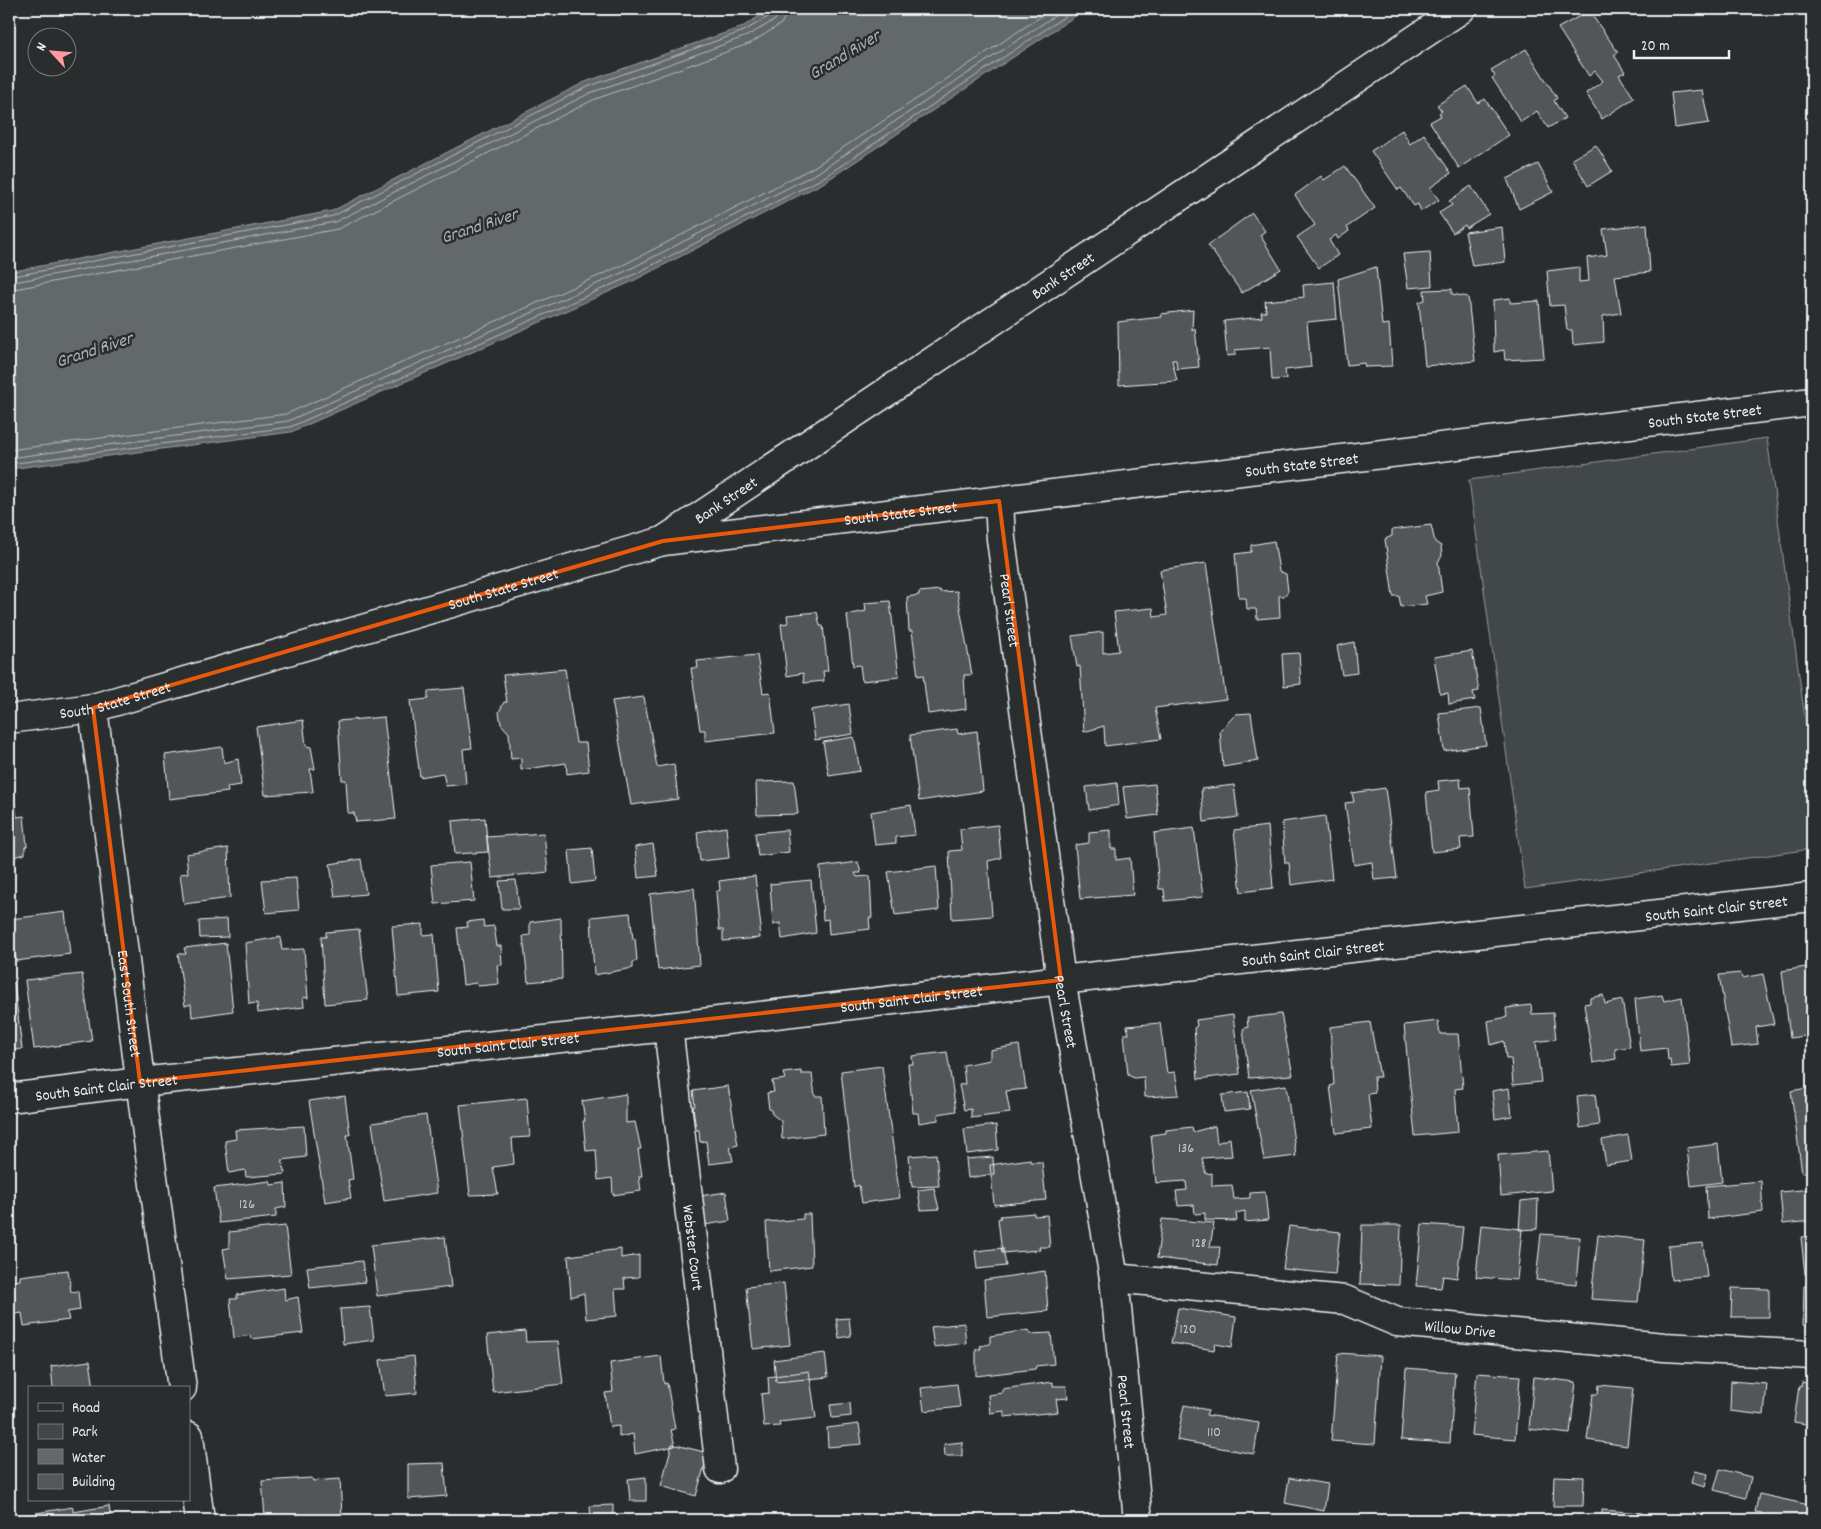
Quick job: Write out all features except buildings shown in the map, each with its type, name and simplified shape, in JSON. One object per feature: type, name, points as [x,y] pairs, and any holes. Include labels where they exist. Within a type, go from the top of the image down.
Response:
[{"type":"street","name":"Bank Street","points":[[663,541],[1461,9]]},
{"type":"street","name":"South State Street","points":[[9,719],[92,708],[663,541],[1812,402]]},
{"type":"street","name":"Pearl Street","points":[[999,501],[1001,539],[1061,980],[1114,1278],[1138,1520]]},
{"type":"street","name":"East South Street","points":[[92,708],[182,1386]]},
{"type":"street","name":"South Saint Clair Street","points":[[9,1098],[140,1082],[441,1052],[1061,980],[1812,897]]},
{"type":"street","name":"Webster Court","points":[[668,1026],[720,1469]]},
{"type":"street","name":"Willow Drive","points":[[1114,1278],[1345,1300],[1396,1322],[1664,1347],[1812,1355]]},
{"type":"street","points":[[190,1444],[200,1520]]},
{"type":"highlighted area","points":[[999,501],[1061,980],[140,1082],[93,708],[663,541]]},
{"type":"green space","points":[[1767,438],[1812,771],[1812,849],[1525,889],[1469,480]]},
{"type":"water","name":"Grand River","points":[[771,9],[1086,9],[823,183],[631,282],[291,432],[9,469],[9,272],[332,211],[585,82],[742,27]]}]
